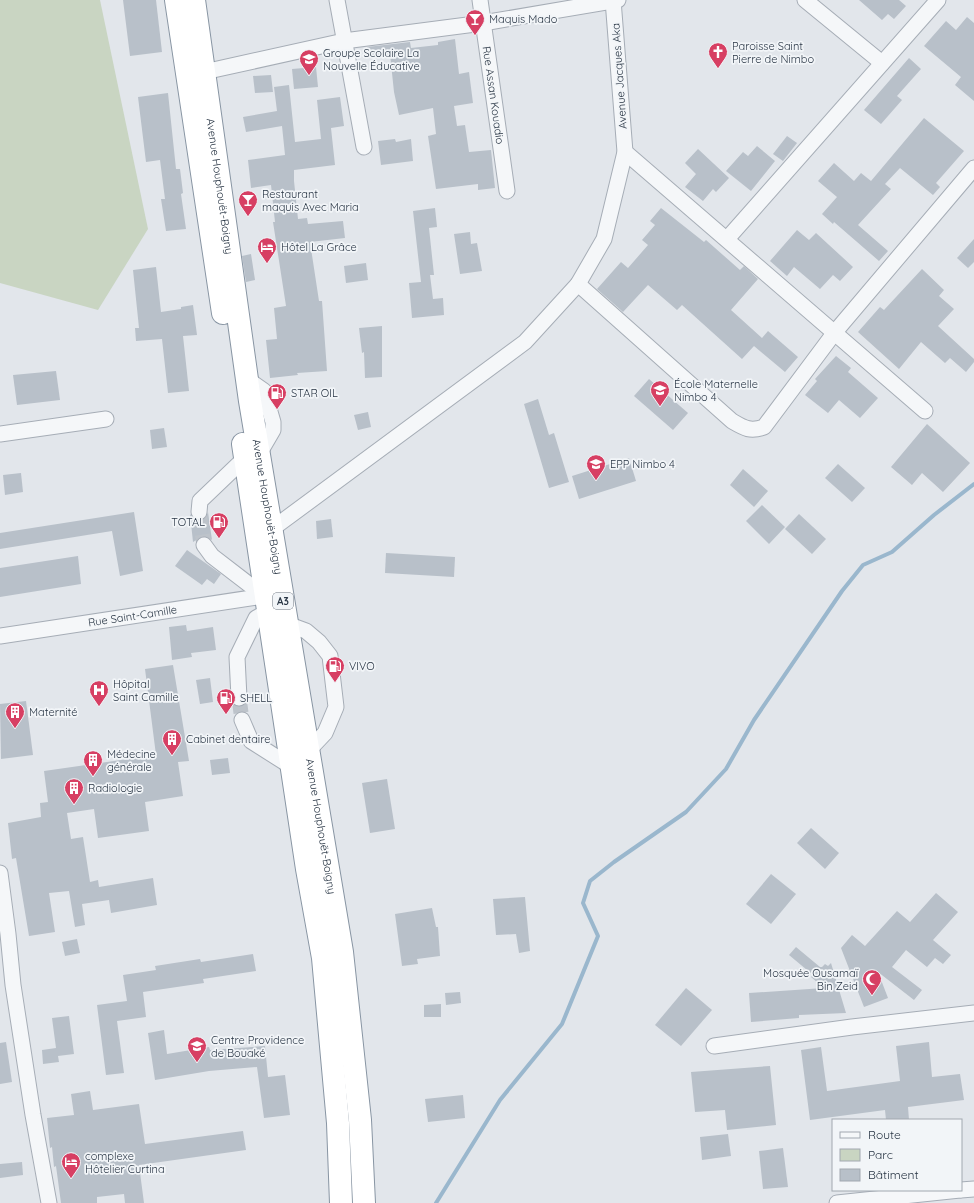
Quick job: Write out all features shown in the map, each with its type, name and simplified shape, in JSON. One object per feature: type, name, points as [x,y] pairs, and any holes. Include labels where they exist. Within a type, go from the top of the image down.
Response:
[{"type":"highway","name":"Avenue Houphouët-Boigny","points":[[176,0],[264,533],[287,624],[342,952],[360,1120],[364,1203]]},
{"type":"highway","name":"Avenue Houphouët-Boigny","points":[[194,0],[247,379],[252,456]]},
{"type":"highway","name":"Avenue Houphouët-Boigny","points":[[264,533],[266,604],[307,869],[323,958],[338,1123],[341,1203]]},
{"type":"street","points":[[337,0],[364,147]]},
{"type":"street","name":"Rue Assan Kouadio","points":[[480,0],[507,191]]},
{"type":"street","points":[[204,72],[344,41],[483,23],[615,0]]},
{"type":"street","name":"Avenue Jacques Aka","points":[[264,533],[525,342],[578,284],[604,239],[625,152],[615,0]]},
{"type":"street","points":[[805,0],[882,63]]},
{"type":"street","points":[[727,239],[938,0]]},
{"type":"street","points":[[625,152],[835,332],[925,412]]},
{"type":"street","points":[[578,284],[732,421],[746,430],[755,430],[764,427],[835,332],[974,168]]},
{"type":"street","points":[[0,434],[106,419]]},
{"type":"street","points":[[199,512],[200,501],[252,456]]},
{"type":"street","points":[[204,545],[212,556],[266,604],[256,618],[237,657],[239,698]]},
{"type":"street","name":"Rue Saint-Camille","points":[[0,636],[266,604]]},
{"type":"street","points":[[287,624],[306,631],[319,642],[330,656],[336,707],[325,733],[308,751]]},
{"type":"street","points":[[242,720],[251,742],[292,767]]},
{"type":"street","points":[[0,873],[4,937],[49,1203]]},
{"type":"street","points":[[714,1046],[852,1027],[974,1013]]},
{"type":"street","points":[[962,1190],[974,1188]]},
{"type":"street","points":[[837,1203],[951,1191]]},
{"type":"green space","points":[[0,0],[100,0],[148,229],[98,310],[0,283]]},
{"type":"building","points":[[123,0],[156,0],[162,52],[130,56]]},
{"type":"building","points":[[859,0],[899,0],[906,6],[894,19],[888,14],[882,20]]},
{"type":"building","points":[[967,17],[974,23],[974,101],[955,85],[961,77],[924,46],[946,21],[956,30]]},
{"type":"building","points":[[455,39],[459,74],[469,72],[473,103],[454,106],[457,126],[465,125],[469,152],[491,150],[495,188],[478,190],[478,184],[436,189],[428,136],[436,134],[433,108],[399,115],[394,92],[390,54],[368,57],[367,47],[410,42],[411,48],[438,45],[438,42]]},
{"type":"building","points":[[909,58],[921,69],[897,96],[902,100],[881,124],[864,110]]},
{"type":"building","points":[[316,67],[318,87],[294,89],[292,69]]},
{"type":"building","points":[[271,75],[273,92],[255,93],[253,76]]},
{"type":"building","points":[[289,85],[295,142],[321,139],[317,100],[340,97],[344,126],[331,128],[335,165],[294,170],[294,181],[298,219],[307,218],[308,224],[343,221],[345,238],[310,242],[319,301],[322,301],[327,371],[297,373],[298,375],[270,378],[266,340],[277,339],[274,308],[286,306],[273,222],[275,222],[271,185],[251,188],[248,160],[285,155],[282,126],[246,132],[243,117],[277,111],[274,87]]},
{"type":"building","points":[[168,93],[176,169],[180,169],[183,193],[181,194],[186,229],[166,231],[161,199],[165,199],[160,160],[146,162],[138,97]]},
{"type":"building","points":[[924,118],[964,151],[936,183],[940,187],[933,195],[900,168],[885,184],[891,189],[858,225],[888,251],[879,261],[834,222],[833,224],[822,214],[837,197],[818,181],[834,163],[854,181],[861,173],[871,181]]},
{"type":"building","points":[[787,136],[797,143],[783,161],[773,154]]},
{"type":"building","points":[[395,139],[396,142],[411,139],[413,161],[381,165],[378,141]]},
{"type":"building","points":[[757,146],[775,161],[751,191],[726,171],[743,152],[748,156]]},
{"type":"building","points":[[698,149],[729,178],[716,192],[713,189],[703,201],[685,187],[696,174],[685,163]]},
{"type":"building","points":[[435,208],[437,227],[429,228],[434,275],[430,275],[433,299],[443,298],[444,315],[412,318],[409,283],[421,282],[413,211]]},
{"type":"building","points":[[661,208],[704,242],[706,240],[740,270],[744,266],[758,279],[731,310],[762,338],[768,331],[798,357],[785,372],[754,346],[742,359],[682,305],[677,310],[648,285],[623,312],[597,289],[621,262],[628,268],[648,245],[642,240],[655,225],[650,221]]},
{"type":"building","points":[[797,230],[809,240],[816,233],[853,267],[840,281],[833,275],[820,289],[794,267],[787,276],[770,261]]},
{"type":"building","points":[[470,232],[471,244],[477,243],[482,271],[460,274],[454,234]]},
{"type":"building","points":[[974,239],[974,262],[968,268],[957,258]]},
{"type":"building","points":[[251,254],[255,280],[246,282],[242,256]]},
{"type":"building","points":[[366,263],[368,280],[346,283],[344,266]]},
{"type":"building","points":[[156,267],[161,312],[181,309],[181,307],[193,305],[197,335],[183,336],[189,391],[168,393],[162,339],[136,341],[135,328],[139,328],[133,270]]},
{"type":"building","points":[[922,269],[944,290],[939,296],[954,309],[938,326],[974,359],[974,362],[966,372],[950,358],[945,363],[921,342],[899,369],[858,332],[880,307],[884,310]]},
{"type":"building","points":[[382,326],[382,377],[365,378],[364,352],[362,353],[359,328]]},
{"type":"building","points":[[836,356],[851,368],[848,372],[878,398],[860,418],[839,400],[828,413],[805,395],[817,381],[815,379]]},
{"type":"building","points":[[56,371],[60,400],[17,405],[13,375]]},
{"type":"building","points":[[649,379],[688,413],[673,430],[634,396]]},
{"type":"building","points":[[538,399],[549,435],[554,433],[569,482],[549,488],[524,404]]},
{"type":"building","points":[[368,412],[371,427],[358,430],[354,415]]},
{"type":"building","points":[[927,424],[970,463],[943,492],[922,473],[912,485],[891,467]]},
{"type":"building","points":[[164,428],[167,447],[152,449],[150,430]]},
{"type":"building","points":[[629,458],[636,481],[579,499],[572,476]]},
{"type":"building","points":[[838,464],[865,488],[852,502],[825,478]]},
{"type":"building","points":[[743,469],[768,491],[754,507],[730,485]]},
{"type":"building","points":[[21,473],[23,492],[5,495],[3,475]]},
{"type":"building","points":[[762,505],[785,527],[769,544],[746,521]]},
{"type":"building","points":[[134,512],[143,571],[120,576],[112,531],[0,549],[0,533]]},
{"type":"building","points":[[208,512],[212,540],[203,536],[193,542],[190,514],[194,519],[199,521],[206,517]]},
{"type":"building","points":[[799,514],[826,539],[812,554],[785,529]]},
{"type":"building","points":[[331,519],[333,537],[317,539],[316,521]]},
{"type":"building","points":[[187,550],[221,574],[214,584],[207,579],[202,585],[175,566]]},
{"type":"building","points":[[386,553],[455,557],[454,577],[385,573]]},
{"type":"building","points":[[78,556],[81,584],[0,597],[0,568]]},
{"type":"building","points":[[186,625],[187,631],[213,627],[216,650],[191,653],[192,657],[172,660],[169,627]]},
{"type":"building","points":[[173,665],[189,761],[178,762],[183,796],[145,802],[149,831],[98,838],[94,809],[67,813],[71,839],[83,837],[90,882],[98,880],[99,887],[153,878],[157,905],[111,913],[109,900],[82,904],[85,925],[75,927],[69,891],[49,893],[55,932],[29,936],[16,858],[12,859],[8,823],[41,817],[40,803],[48,802],[44,771],[156,755],[145,669]]},
{"type":"building","points":[[210,678],[213,702],[200,704],[196,680]]},
{"type":"building","name":"Maternité","points":[[26,701],[33,755],[1,759],[0,704]]},
{"type":"building","points":[[228,758],[230,773],[212,775],[210,760]]},
{"type":"building","points":[[387,779],[395,829],[370,833],[362,783]]},
{"type":"building","points":[[811,828],[839,853],[825,869],[797,843]]},
{"type":"building","points":[[771,874],[796,894],[771,924],[746,904]]},
{"type":"building","points":[[936,893],[958,912],[933,940],[951,955],[943,964],[935,958],[927,967],[906,950],[892,967],[922,990],[914,1000],[878,972],[888,998],[864,1007],[841,948],[852,935],[865,946],[897,911],[910,922]]},
{"type":"building","points":[[525,897],[530,951],[519,953],[516,934],[496,935],[493,899]]},
{"type":"building","points":[[432,908],[436,927],[438,927],[440,956],[417,959],[418,964],[402,966],[395,914]]},
{"type":"building","points":[[77,939],[80,953],[65,956],[62,942]]},
{"type":"building","points":[[796,947],[820,967],[825,964],[828,966],[831,963],[846,1013],[799,1015],[799,1018],[751,1022],[749,993],[824,988],[811,977],[813,975],[789,955]]},
{"type":"building","points":[[253,954],[256,971],[203,979],[204,983],[143,992],[146,1017],[117,1021],[124,1073],[106,1075],[97,1005],[127,1001],[123,975],[156,970],[155,966],[200,959],[201,962]]},
{"type":"building","points":[[686,988],[712,1010],[681,1046],[655,1025]]},
{"type":"building","points":[[460,992],[461,1003],[446,1005],[445,993]]},
{"type":"building","points":[[441,1004],[441,1017],[424,1017],[424,1005]]},
{"type":"building","points":[[69,1016],[74,1054],[58,1056],[59,1062],[43,1064],[42,1050],[56,1048],[52,1018]]},
{"type":"building","points":[[164,1030],[167,1054],[209,1047],[210,1050],[265,1046],[268,1077],[285,1075],[290,1115],[264,1118],[257,1067],[209,1071],[155,1080],[148,1033]]},
{"type":"building","points":[[6,1042],[12,1082],[0,1084],[0,1043]]},
{"type":"building","points":[[929,1042],[932,1077],[960,1074],[964,1100],[908,1107],[909,1119],[886,1119],[885,1110],[810,1120],[801,1050],[821,1047],[827,1091],[900,1081],[896,1046]]},
{"type":"building","points":[[770,1066],[776,1125],[727,1130],[725,1110],[695,1112],[691,1072]]},
{"type":"building","points":[[90,1091],[93,1110],[139,1104],[145,1144],[243,1131],[246,1150],[139,1165],[144,1203],[125,1203],[124,1194],[97,1197],[97,1203],[61,1203],[56,1166],[54,1167],[52,1147],[50,1148],[47,1118],[74,1115],[71,1094]]},
{"type":"building","points":[[463,1095],[465,1118],[428,1122],[425,1099]]},
{"type":"building","points":[[728,1134],[731,1156],[702,1160],[700,1137]]},
{"type":"building","points":[[783,1148],[788,1187],[763,1189],[759,1151]]},
{"type":"building","points":[[22,1162],[23,1175],[0,1178],[0,1164]]},
{"type":"waterway","points":[[436,1203],[500,1100],[562,1024],[598,936],[583,903],[590,881],[614,862],[686,812],[726,769],[754,720],[842,591],[863,565],[892,552],[934,515],[974,484]]},
{"type":"tunnel","points":[[199,512],[204,545]]},
{"type":"tunnel","points":[[239,698],[242,720]]},
{"type":"place","name":"Maquis Mado","points":[[475,36]]},
{"type":"place","name":"Paroisse Saint Pierre de Nimbo","points":[[718,69]]},
{"type":"place","name":"Groupe Scolaire La Nouvelle Éducative","points":[[309,76]]},
{"type":"place","name":"Restaurant maquis Avec Maria","points":[[248,217]]},
{"type":"place","name":"Hôtel La Grâce","points":[[267,264]]},
{"type":"place","name":"École Maternelle Nimbo 4","points":[[660,407]]},
{"type":"place","name":"STAR OIL","points":[[277,410]]},
{"type":"place","name":"EPP Nimbo 4","points":[[596,481]]},
{"type":"place","name":"TOTAL","points":[[219,539]]},
{"type":"place","name":"VIVO","points":[[335,683]]},
{"type":"place","name":"Hôpital Saint Camille","points":[[99,707]]},
{"type":"place","name":"SHELL","points":[[226,715]]},
{"type":"place","name":"Maternité","points":[[15,729]]},
{"type":"place","name":"Cabinet dentaire","points":[[172,756]]},
{"type":"place","name":"Médecine générale","points":[[93,777]]},
{"type":"place","name":"Radiologie","points":[[74,805]]},
{"type":"place","name":"Mosquée Ousamaï Bin Zeid","points":[[872,996]]},
{"type":"place","name":"Centre Providence de Bouaké","points":[[197,1063]]},
{"type":"place","name":"complexe Hôtelier Curtina","points":[[71,1179]]}]
